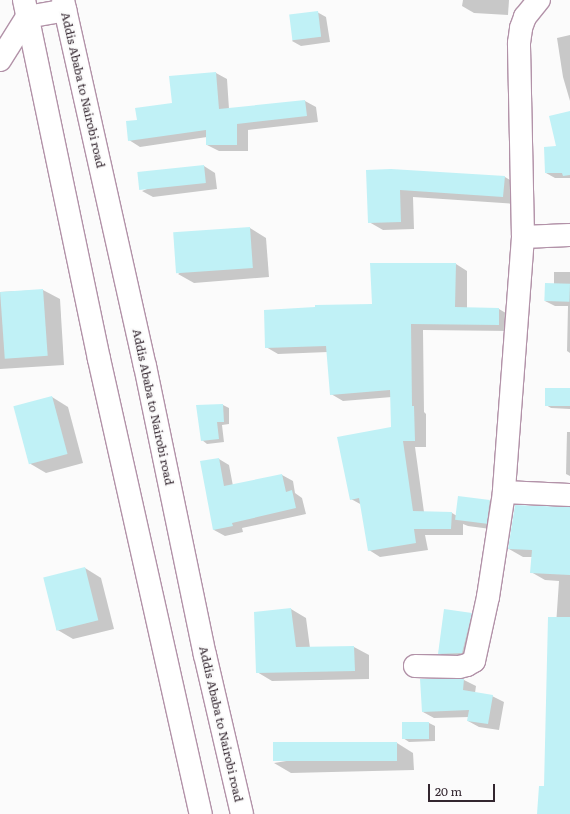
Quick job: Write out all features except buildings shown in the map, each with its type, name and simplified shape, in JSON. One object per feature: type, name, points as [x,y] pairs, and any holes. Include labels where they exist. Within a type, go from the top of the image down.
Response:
[{"type":"main road","points":[[415,666],[459,667],[474,661],[488,597],[504,492],[523,236],[519,44],[521,28],[525,16],[539,0]]},
{"type":"main road","points":[[26,8],[64,5]]},
{"type":"main road","name":"Addis Ababa to Nairobi road","points":[[64,5],[145,366],[205,655],[242,814]]},
{"type":"main road","points":[[0,60],[26,8]]},
{"type":"main road","points":[[26,8],[99,359],[201,814]]},
{"type":"main road","points":[[523,236],[570,235]]},
{"type":"main road","points":[[504,492],[570,494]]}]
